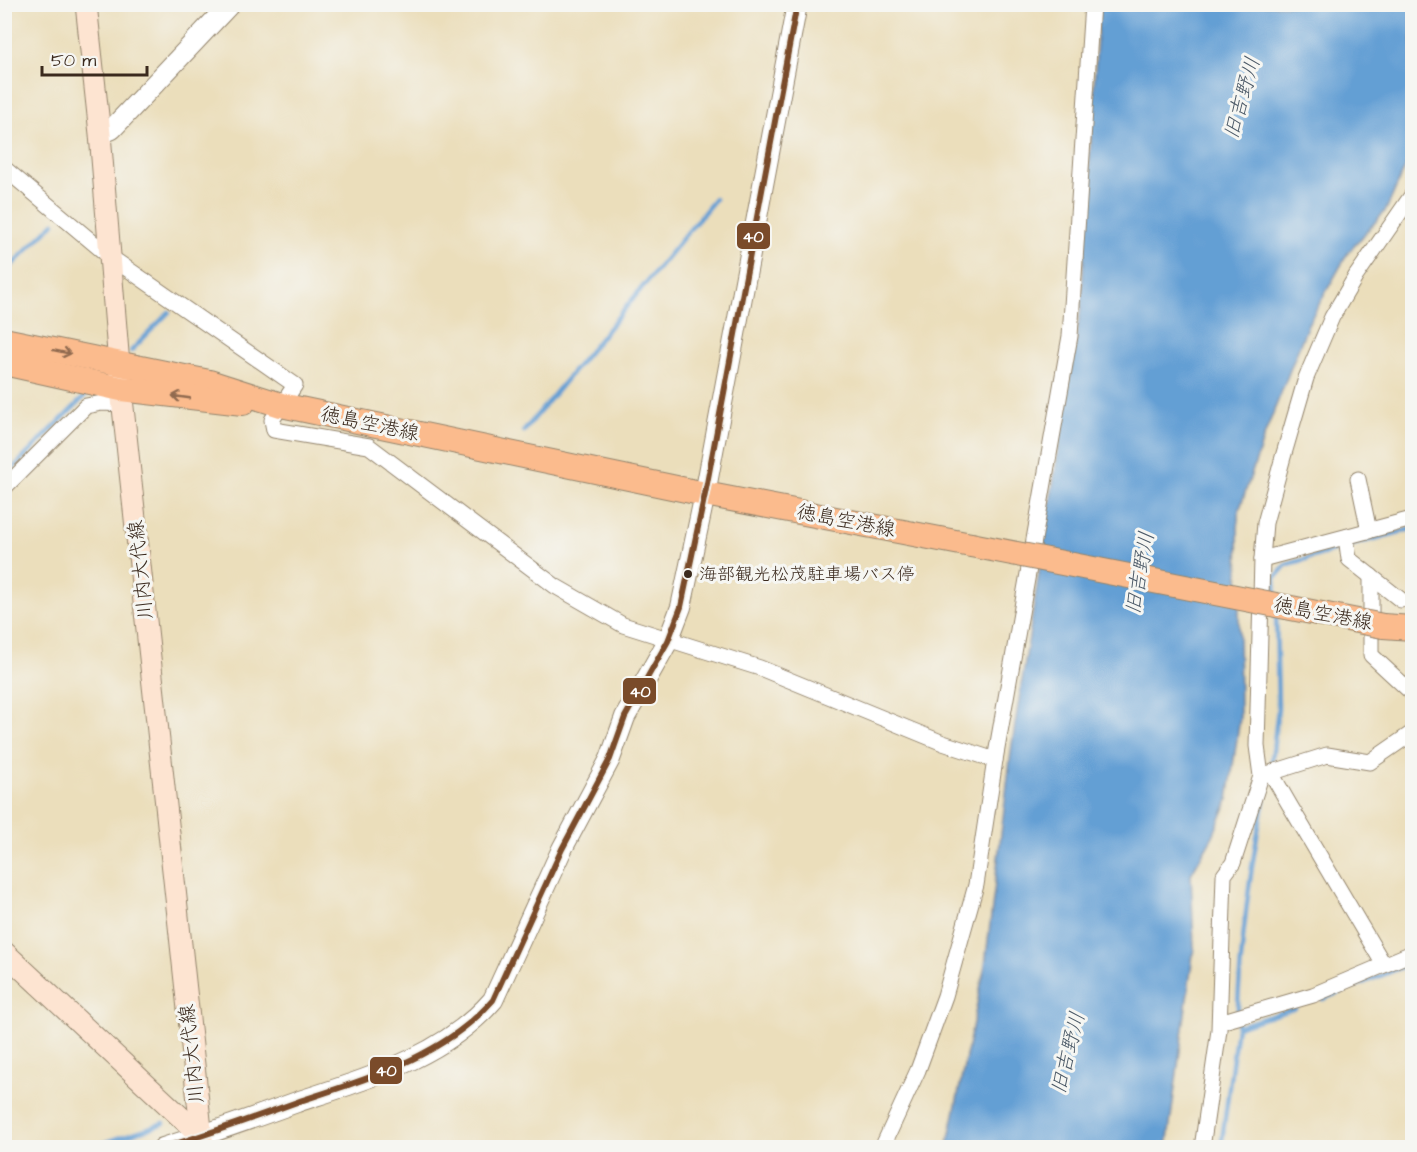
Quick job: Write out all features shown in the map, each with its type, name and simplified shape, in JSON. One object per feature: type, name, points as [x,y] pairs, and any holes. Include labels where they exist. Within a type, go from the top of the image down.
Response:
[{"type":"main road","name":"川内大代線","points":[[86,4],[100,134],[122,396],[202,1142]]},
{"type":"main road","name":"徳島空港線","points":[[4,340],[209,382],[281,405],[705,494],[1383,626],[1413,628]]},
{"type":"main road","name":"徳島空港線","points":[[4,363],[122,396],[281,405]]},
{"type":"main road","name":"川内大代線","points":[[4,952],[202,1142]]},
{"type":"street","points":[[100,134],[112,129],[230,4]]},
{"type":"street","points":[[163,1148],[202,1142],[408,1062],[438,1046],[476,1020],[493,1000],[562,849],[610,759],[625,717],[668,641],[681,607],[705,494],[797,4]]},
{"type":"street","points":[[882,1148],[918,1070],[945,996],[976,885],[994,760],[1070,336],[1092,4]]},
{"type":"street","points":[[4,168],[109,256],[296,385],[272,420],[274,430],[369,446],[555,586],[623,625],[760,668],[943,743],[994,760]]},
{"type":"street","points":[[1384,965],[1274,778],[1268,774],[1257,746],[1262,559],[1265,523],[1306,378],[1332,317],[1350,286],[1413,195]]},
{"type":"street","points":[[4,488],[86,406],[122,396]]},
{"type":"street","points":[[1358,479],[1369,531]]},
{"type":"street","points":[[1262,559],[1347,544],[1369,531],[1413,519]]},
{"type":"street","points":[[1347,544],[1349,559],[1401,600]]},
{"type":"street","points":[[1371,576],[1371,655],[1413,693]]},
{"type":"street","points":[[1268,774],[1327,755],[1370,762],[1413,733]]},
{"type":"street","points":[[1202,1148],[1220,1022],[1224,875],[1233,863],[1268,774]]},
{"type":"street","points":[[1220,1022],[1313,995],[1413,953]]},
{"type":"water","name":"旧吉野川","points":[[1099,5],[1412,5],[1412,152],[1386,210],[1348,253],[1308,324],[1265,434],[1238,514],[1240,718],[1228,800],[1213,836],[1191,874],[1194,947],[1167,1147],[947,1148],[985,965],[1012,744],[1081,307]]},
{"type":"waterway","points":[[524,431],[715,199]]},
{"type":"waterway","points":[[4,273],[54,223]]},
{"type":"waterway","points":[[131,351],[169,312]]},
{"type":"waterway","points":[[4,477],[88,393]]},
{"type":"waterway","points":[[1351,545],[1412,529]]},
{"type":"waterway","points":[[1276,598],[1275,578],[1286,565],[1343,548]]},
{"type":"waterway","points":[[1271,768],[1278,708],[1276,612]]},
{"type":"waterway","points":[[1237,1027],[1247,901],[1269,776]]},
{"type":"waterway","points":[[1323,999],[1412,963]]},
{"type":"waterway","points":[[1221,1148],[1237,1027],[1295,1008]]},
{"type":"waterway","points":[[89,1148],[164,1123]]},
{"type":"transit line","name":"40","points":[[163,1148],[214,1132],[402,1064],[451,1037],[493,1000],[562,849],[610,759],[625,717],[668,641],[681,607],[705,494],[797,4]]},
{"type":"place","name":"海部観光松茂駐車場バス停","points":[[688,574]]}]
